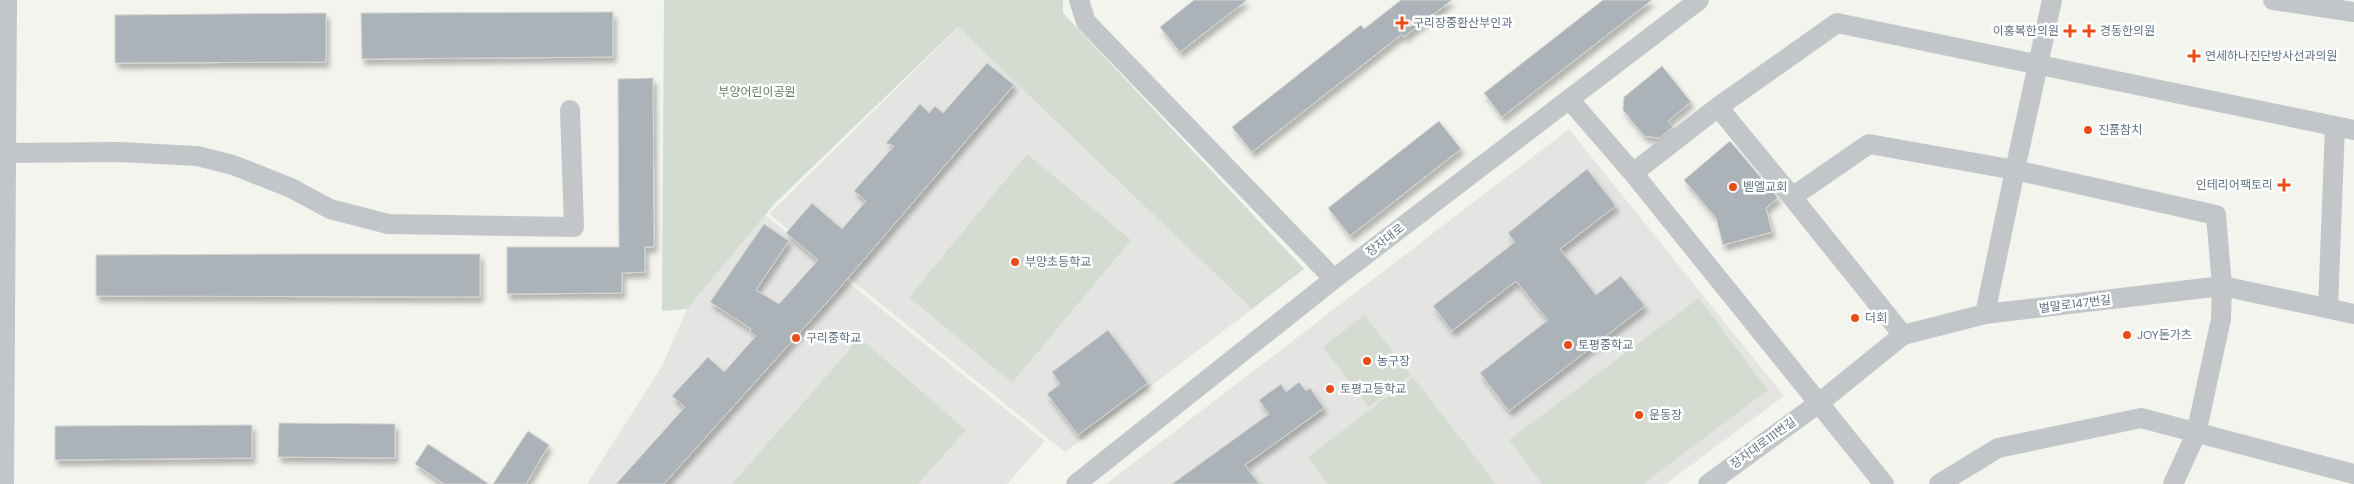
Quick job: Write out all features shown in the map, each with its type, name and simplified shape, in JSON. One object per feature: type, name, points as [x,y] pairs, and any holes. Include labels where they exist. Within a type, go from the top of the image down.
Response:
[{"type":"street","points":[[4,484],[7,0]]},
{"type":"street","points":[[1079,0],[1086,22],[1334,279]]},
{"type":"street","name":"장자대로","points":[[1076,484],[1334,279],[1699,0]]},
{"type":"street","points":[[1984,314],[2052,0]]},
{"type":"street","points":[[2273,0],[2354,12]]},
{"type":"street","points":[[1633,173],[1718,107],[1837,23],[2344,128],[2328,308]]},
{"type":"street","points":[[1569,99],[1633,173],[1884,484]]},
{"type":"street","points":[[1718,107],[1903,335]]},
{"type":"street","points":[[5,153],[119,152],[197,156],[233,164],[290,188],[330,209],[388,224],[574,227],[570,110]]},
{"type":"street","points":[[1792,198],[1869,144],[2016,170],[2216,215],[2222,286],[2221,319],[2196,434],[2174,484]]},
{"type":"street","name":"벌말로147번길","points":[[1819,403],[1903,335],[1984,314],[2222,286],[2354,314]]},
{"type":"street","name":"장자대로111번길","points":[[1708,484],[1819,403]]},
{"type":"street","points":[[1940,484],[1998,448],[2141,418],[2354,474]]},
{"type":"shaded area","name":"부양초등학교","points":[[959,27],[1252,309],[1065,452],[769,214]]},
{"type":"shaded area","name":"토평중학교","points":[[1569,129],[1784,396],[1666,484],[1106,484]]},
{"type":"shaded area","name":"구리중학교","points":[[765,215],[1045,441],[1007,484],[587,484],[662,366],[687,309]]},
{"type":"green space","name":"부양어린이공원","points":[[664,0],[1063,0],[1063,13],[1304,269],[1252,309],[958,27],[775,203],[687,309],[662,311]]},
{"type":"green space","points":[[1027,154],[1131,240],[1012,383],[909,297]]},
{"type":"green space","name":"운동장","points":[[1699,298],[1768,390],[1643,484],[1542,484],[1509,440]]},
{"type":"green space","name":"농구장","points":[[1364,315],[1411,375],[1369,407],[1323,347]]},
{"type":"green space","points":[[860,338],[966,430],[918,484],[732,484]]},
{"type":"green space","points":[[1413,377],[1496,484],[1328,484],[1308,457]]},
{"type":"building","points":[[1194,0],[1247,0],[1180,52],[1160,27]]},
{"type":"building","points":[[1401,0],[1452,0],[1404,37],[1402,34],[1252,152],[1232,127],[1361,25],[1364,29]]},
{"type":"building","points":[[1603,0],[1652,0],[1502,117],[1484,93]]},
{"type":"building","points":[[613,12],[613,57],[362,59],[361,13]]},
{"type":"building","points":[[326,13],[326,62],[115,63],[115,15]]},
{"type":"building","points":[[987,63],[1014,85],[837,291],[664,484],[616,484],[685,407],[672,396],[708,357],[724,372],[756,336],[750,331],[751,329],[710,302],[764,224],[789,241],[756,290],[779,304],[818,260],[786,233],[812,203],[842,229],[866,201],[854,191],[894,146],[886,143],[920,104],[929,113],[935,106],[943,113]]},
{"type":"building","points":[[1662,66],[1691,102],[1668,121],[1673,127],[1659,138],[1644,136],[1623,110],[1624,97]]},
{"type":"building","points":[[653,78],[654,247],[645,247],[645,272],[622,273],[622,293],[507,294],[507,247],[619,247],[618,79]]},
{"type":"building","points":[[1439,121],[1461,149],[1350,236],[1328,208]]},
{"type":"building","name":"벧엘교회","points":[[1730,141],[1778,198],[1766,208],[1772,232],[1723,245],[1716,218],[1684,180]]},
{"type":"building","points":[[1587,169],[1616,206],[1560,249],[1596,295],[1621,276],[1645,306],[1509,411],[1480,373],[1548,320],[1516,281],[1452,331],[1433,306],[1515,242],[1508,233]]},
{"type":"building","points":[[480,254],[480,297],[96,296],[96,255]]},
{"type":"building","points":[[1108,330],[1148,383],[1078,435],[1047,394],[1060,384],[1052,372]]},
{"type":"building","points":[[1299,382],[1306,391],[1310,388],[1324,408],[1245,465],[1259,484],[1172,484],[1269,414],[1259,400],[1281,384],[1286,392]]},
{"type":"building","points":[[279,423],[395,424],[395,458],[278,457]]},
{"type":"building","points":[[252,425],[252,458],[55,460],[55,426]]},
{"type":"building","points":[[528,431],[549,445],[526,484],[493,484]]},
{"type":"building","points":[[428,444],[489,484],[444,484],[415,464]]},
{"type":"place","name":"구리장중환산부인과","points":[[1402,23]]},
{"type":"place","name":"이홍복한의원","points":[[2070,31]]},
{"type":"place","name":"경동한의원","points":[[2089,31]]},
{"type":"place","name":"연세하나진단방사선과의원","points":[[2194,56]]},
{"type":"place","name":"진품참치","points":[[2088,130]]},
{"type":"place","name":"인테리어팩토리","points":[[2284,185]]},
{"type":"place","name":"벧엘교회","points":[[1733,187]]},
{"type":"place","name":"부양초등학교","points":[[1015,262]]},
{"type":"place","name":"더회","points":[[1855,318]]},
{"type":"place","name":"JOY돈가츠","points":[[2127,335]]},
{"type":"place","name":"구리중학교","points":[[796,338]]},
{"type":"place","name":"토평중학교","points":[[1568,345]]},
{"type":"place","name":"농구장","points":[[1367,361]]},
{"type":"place","name":"토평고등학교","points":[[1330,389]]},
{"type":"place","name":"운동장","points":[[1639,415]]}]
